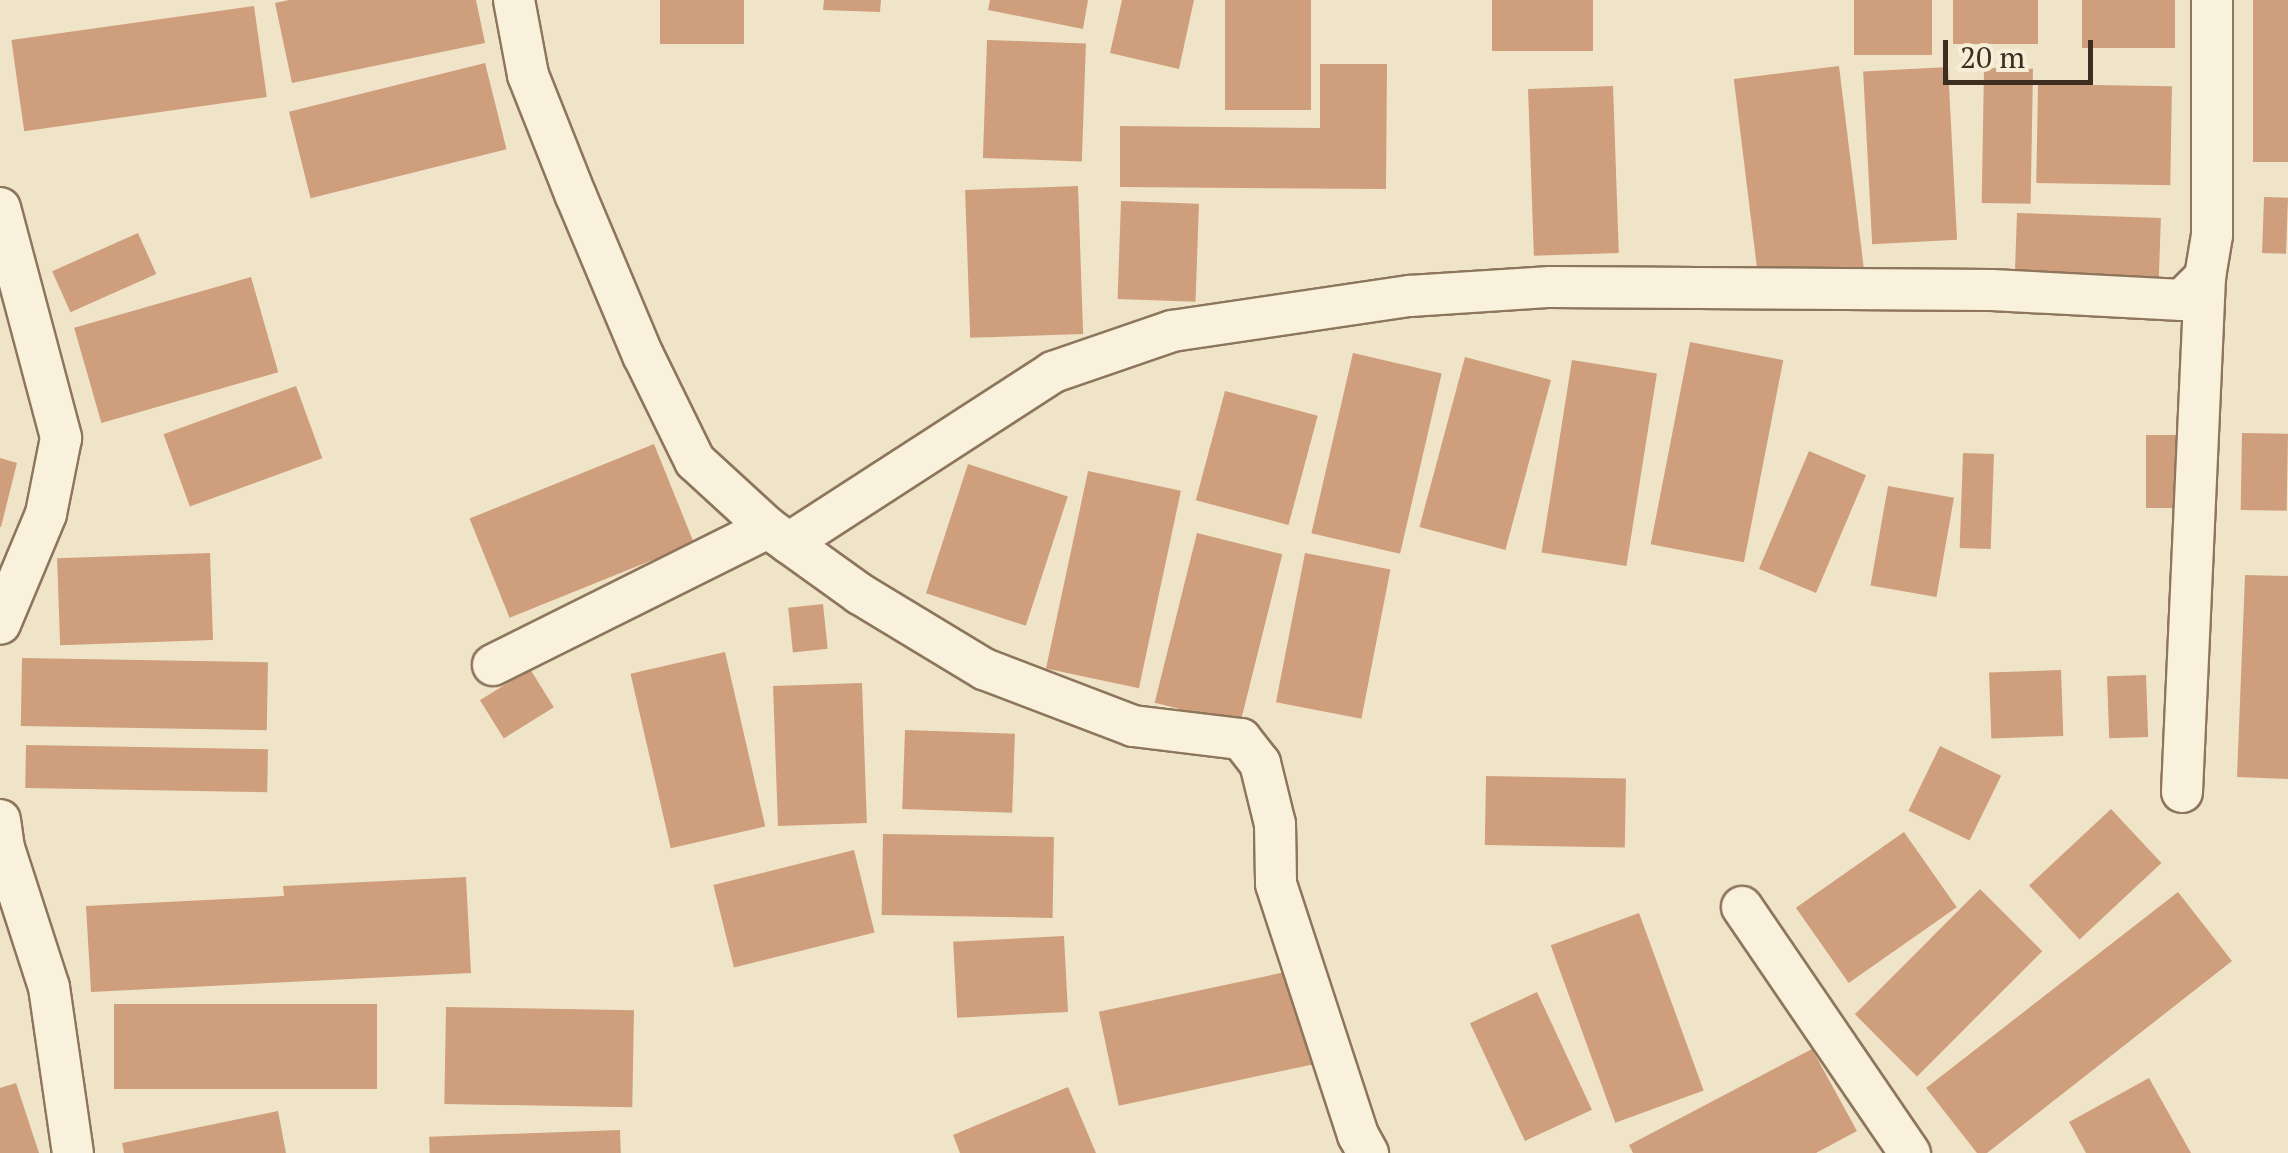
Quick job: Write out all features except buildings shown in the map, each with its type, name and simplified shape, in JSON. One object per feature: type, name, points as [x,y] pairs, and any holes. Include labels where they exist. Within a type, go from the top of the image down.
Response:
[{"type":"street","points":[[514,0],[528,75],[643,355],[695,461],[778,535],[860,594],[984,669],[1133,726],[1241,740],[1260,762],[1275,824],[1276,884],[1358,1134],[1368,1153]]},
{"type":"street","points":[[2182,792],[2205,278],[2212,235],[2212,0]]},
{"type":"street","points":[[0,208],[61,438],[46,514],[0,624]]},
{"type":"street","points":[[493,665],[778,535],[1053,372],[1172,331],[1410,296],[1551,287],[1992,290],[2182,300],[2205,278]]},
{"type":"street","points":[[0,820],[4,848],[49,988],[73,1153]]},
{"type":"street","points":[[1742,907],[1910,1153]]}]
